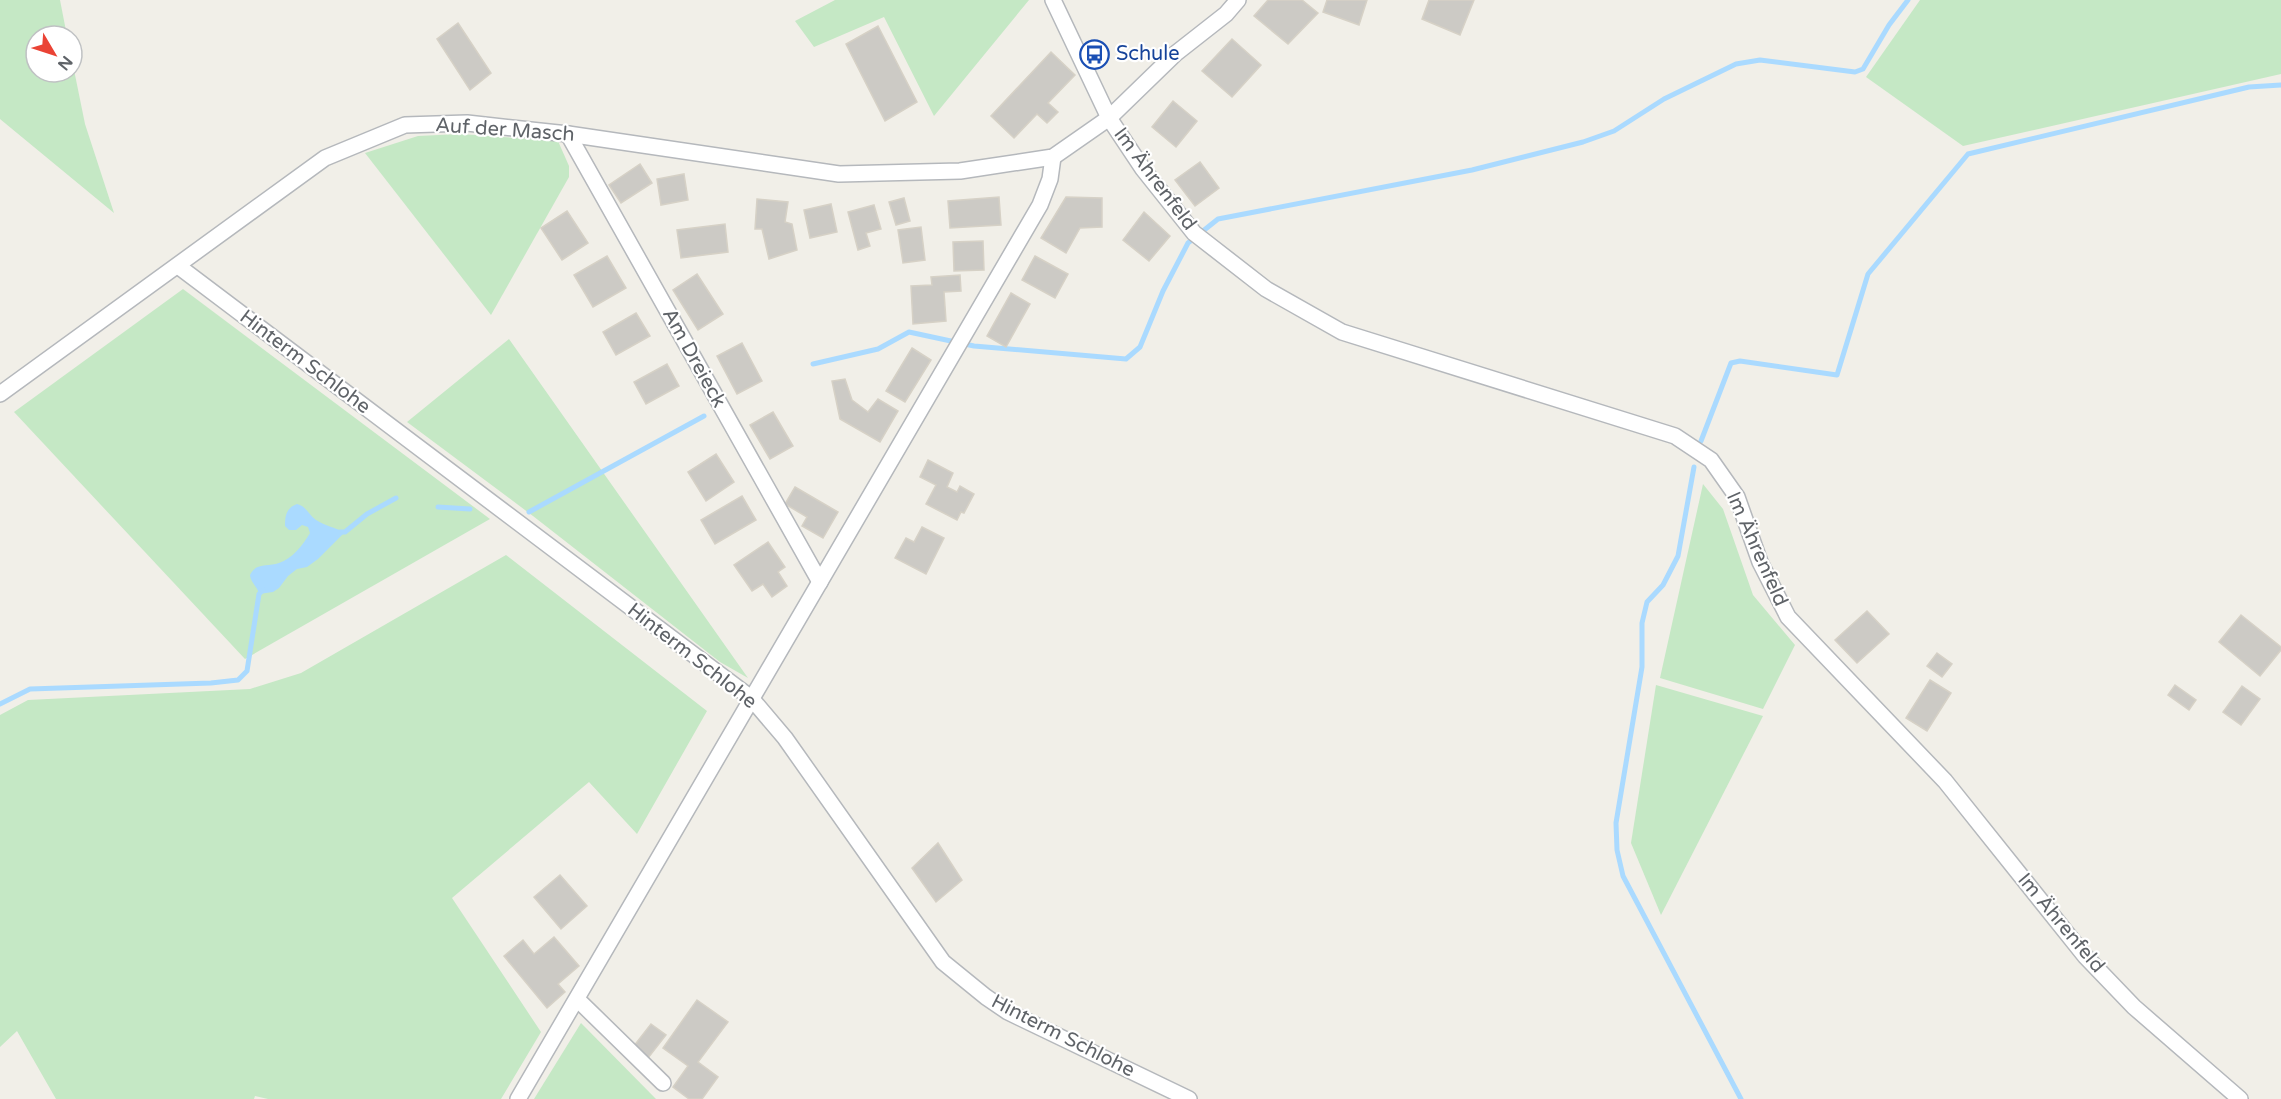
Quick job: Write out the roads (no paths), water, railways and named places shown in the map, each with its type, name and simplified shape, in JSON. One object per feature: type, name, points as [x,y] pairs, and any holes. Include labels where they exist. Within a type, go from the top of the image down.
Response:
[{"type":"street","points":[[1053,0],[1109,118],[1175,54],[1226,14],[1238,0]]},
{"type":"street","name":"Im Ährenfeld","points":[[1053,157],[1109,118],[1143,169],[1194,233],[1266,289],[1342,332],[1675,436],[1711,460],[1737,497],[1760,562],[1788,617],[1945,782],[2085,956],[2134,1007],[2237,1094],[2240,1099]]},
{"type":"street","name":"Auf der Masch","points":[[0,394],[325,158],[405,125],[467,123],[568,134],[839,174],[960,171],[1053,157]]},
{"type":"street","name":"Am Dreieck","points":[[568,134],[820,582]]},
{"type":"street","points":[[518,1099],[1040,205],[1050,178],[1053,157]]},
{"type":"street","name":"Hinterm Schlohe","points":[[178,266],[751,698],[785,738],[943,962],[1008,1012],[1189,1099]]},
{"type":"street","points":[[577,999],[663,1083]]},
{"type":"water","points":[[297,504],[305,508],[316,520],[345,532],[318,559],[288,576],[279,588],[273,592],[259,594],[250,575],[253,571],[259,567],[279,563],[293,555],[310,533],[308,527],[302,525],[296,530],[289,530],[285,526],[287,513]]},
{"type":"waterway","points":[[813,364],[878,349],[909,332],[974,346],[1126,359],[1140,347],[1163,291],[1188,243],[1218,219],[1472,170],[1583,142],[1614,131],[1664,99],[1736,64],[1760,60],[1855,72],[1863,69],[1889,25],[1908,0]]},
{"type":"waterway","points":[[1701,441],[1731,363],[1740,361],[1837,375],[1868,274],[1968,154],[2249,87],[2281,85]]},
{"type":"waterway","points":[[529,512],[704,416]]},
{"type":"waterway","points":[[1694,467],[1678,556],[1663,585],[1647,602],[1642,623],[1642,667],[1616,823],[1617,850],[1623,876],[1741,1099]]},
{"type":"waterway","points":[[340,532],[345,532],[367,514],[396,498]]},
{"type":"waterway","points":[[438,507],[470,509]]},
{"type":"waterway","points":[[0,704],[30,689],[211,683],[238,680],[247,671],[259,594],[263,590]]},
{"type":"place","name":"Schule","points":[[1095,54]]}]
